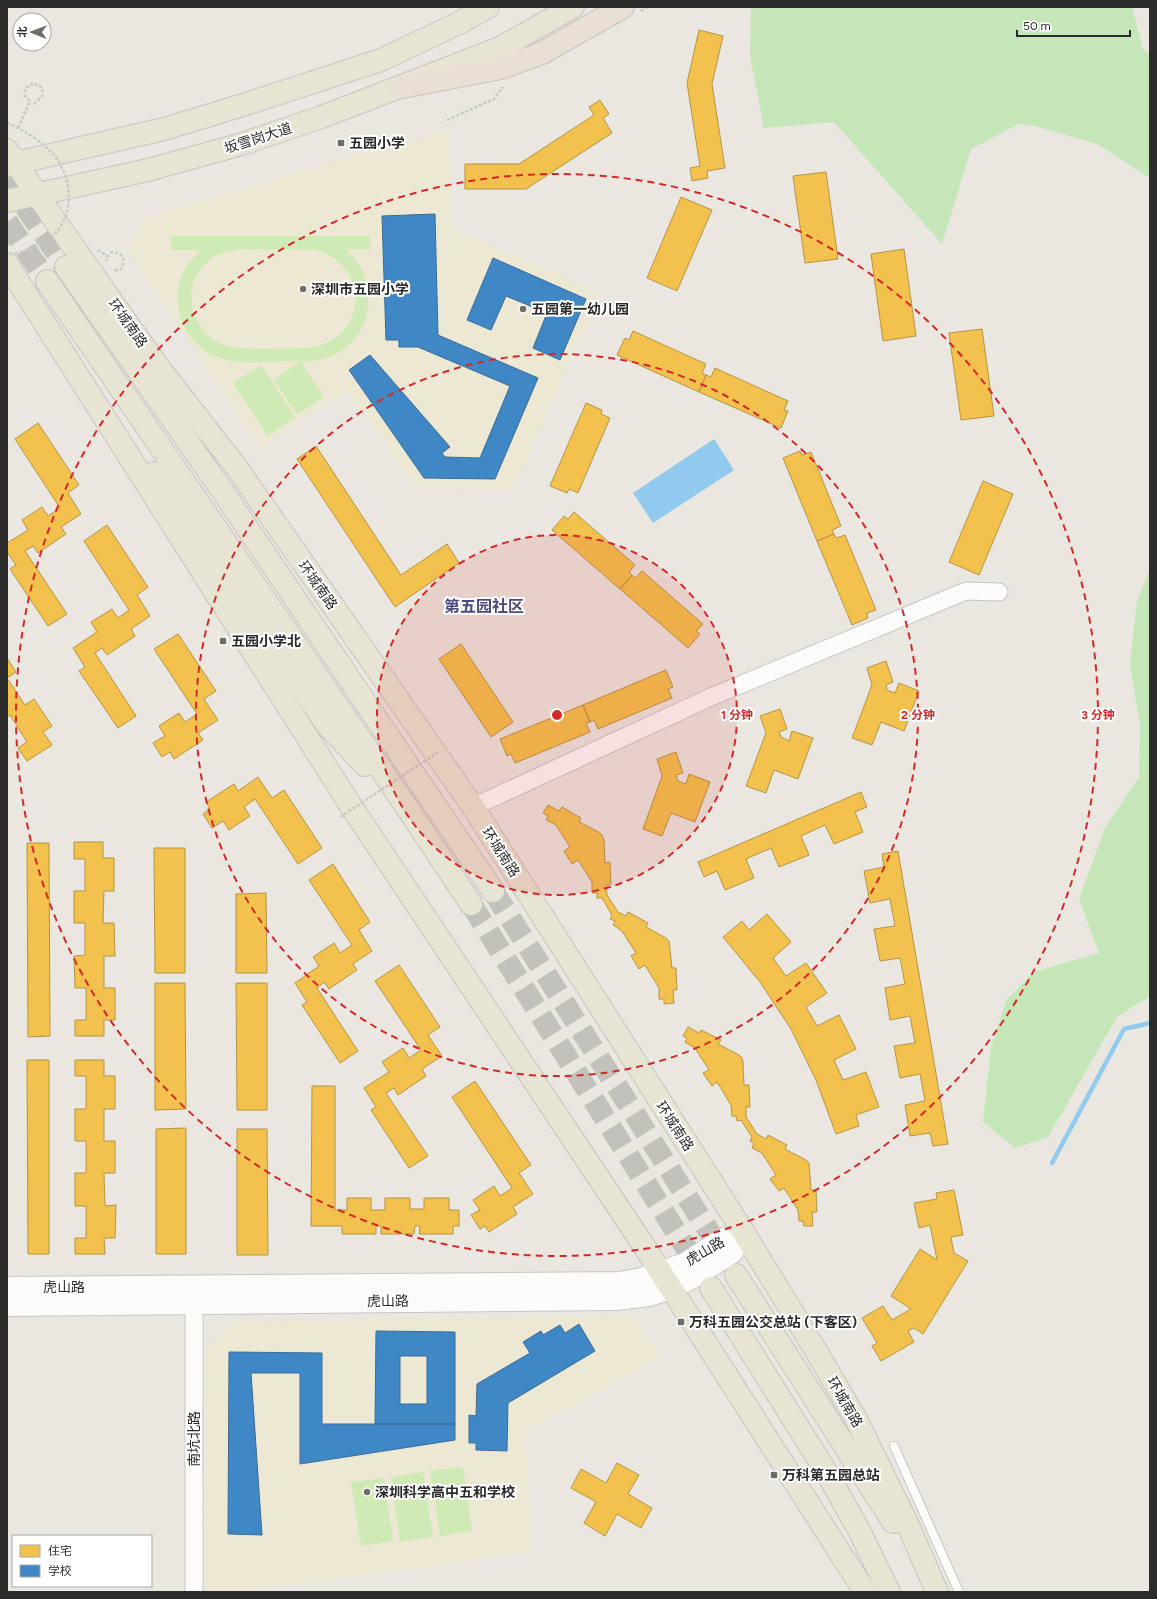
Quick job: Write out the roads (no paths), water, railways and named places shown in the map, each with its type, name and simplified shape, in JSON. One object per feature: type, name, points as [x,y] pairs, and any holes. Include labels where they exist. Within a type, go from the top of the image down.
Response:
[{"type":"highway","points":[[397,88],[500,68],[542,53],[623,7]]},
{"type":"main road","points":[[10,159],[164,129],[243,106],[373,62],[459,23],[488,7]]},
{"type":"main road","name":"坂雪岗大道","points":[[7,201],[148,170],[242,144],[319,118],[500,48],[573,7]]},
{"type":"main road","name":"环城南路","points":[[10,159],[38,195],[159,368],[237,468],[473,807],[744,1233],[856,1418],[908,1525],[937,1592]]},
{"type":"main road","points":[[7,264],[351,806],[666,1280],[865,1592]]},
{"type":"main road","name":"环城南路","points":[[66,267],[223,492],[493,891]]},
{"type":"main road","points":[[47,281],[410,812],[471,904]]},
{"type":"main road","points":[[98,406],[175,499],[328,726],[410,812]]},
{"type":"main road","points":[[237,468],[390,738]]},
{"type":"main road","name":"环城南路","points":[[736,1275],[899,1532],[932,1592]]},
{"type":"main road","points":[[711,1288],[827,1473],[860,1532],[889,1592]]},
{"type":"street","points":[[473,807],[711,697],[966,591],[999,592]]},
{"type":"street","name":"虎山路","points":[[7,1305],[194,1295],[620,1283],[642,1279],[666,1280],[685,1264],[724,1239],[744,1233]]},
{"type":"street","name":"虎山路","points":[[7,1288],[194,1295]]},
{"type":"street","name":"南坑北路","points":[[194,1295],[194,1592]]},
{"type":"lane","points":[[894,1446],[959,1592]]},
{"type":"water","points":[[714,439],[734,470],[653,523],[633,493]]},
{"type":"waterway","points":[[1052,1163],[1124,1029],[1150,1023]]},
{"type":"tunnel","points":[[7,179],[66,267]]},
{"type":"tunnel","points":[[7,222],[47,281]]},
{"type":"tunnel","points":[[493,891],[727,1260]]},
{"type":"tunnel","points":[[471,904],[703,1275]]},
{"type":"place","name":"五园小学","points":[[341,143]]},
{"type":"place","name":"深圳市五园小学","points":[[303,289]]},
{"type":"place","name":"五园第一幼儿园","points":[[523,309]]},
{"type":"place","name":"五园小学北","points":[[223,641]]},
{"type":"place","name":"万科五园公交总站 (下客区)","points":[[681,1322]]},
{"type":"place","name":"万科第五园总站","points":[[774,1475]]},
{"type":"place","name":"深圳科学高中五和学校","points":[[367,1492]]},
{"type":"district","name":"第五园社区","points":[[484,606]]}]
